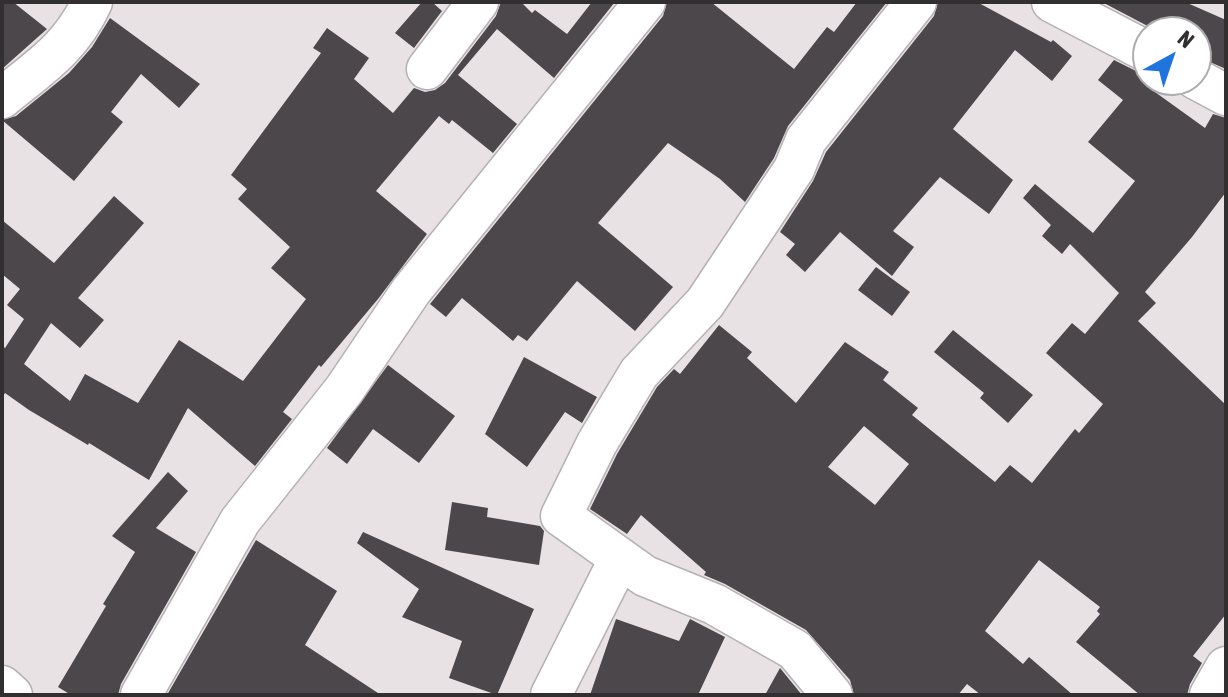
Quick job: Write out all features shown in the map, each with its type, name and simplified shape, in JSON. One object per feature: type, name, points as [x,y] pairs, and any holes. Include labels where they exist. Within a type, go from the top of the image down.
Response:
[{"type":"street","points":[[2,98],[60,51],[81,26],[92,2]]},
{"type":"street","points":[[427,69],[478,2]]},
{"type":"street","points":[[141,695],[240,521],[344,390],[411,291],[645,2]]},
{"type":"street","points":[[832,695],[795,650],[714,604],[645,576],[561,516],[597,443],[639,373],[705,303],[794,169],[806,140],[916,2]]},
{"type":"street","points":[[1052,2],[1132,44]]},
{"type":"street","points":[[551,695],[620,558]]},
{"type":"street","points":[[1210,695],[1226,667]]},
{"type":"street","points":[[2,686],[12,695]]},
{"type":"building","points":[[2,2],[13,2],[47,29],[2,69]]},
{"type":"building","points":[[422,2],[432,2],[442,11],[414,48],[395,33]]},
{"type":"building","points":[[501,2],[521,2],[532,13],[535,10],[567,34],[592,2],[615,2],[554,78],[497,29],[458,75],[517,124],[493,153],[452,120],[449,124],[439,116],[376,191],[427,234],[378,299],[321,367],[319,365],[283,412],[292,419],[255,466],[188,408],[149,480],[5,393],[2,398],[2,346],[5,348],[24,319],[7,305],[20,289],[2,274],[2,220],[54,263],[114,196],[144,223],[78,298],[104,320],[80,348],[51,323],[24,364],[70,401],[85,374],[138,403],[179,340],[243,381],[306,299],[271,268],[290,247],[238,199],[247,189],[231,175],[321,53],[313,48],[327,28],[369,58],[354,79],[393,113],[414,88],[425,92],[445,83],[496,16]]},
{"type":"building","points":[[667,2],[711,2],[794,69],[827,27],[834,32],[857,2],[887,2],[788,126],[774,158],[745,202],[720,179],[668,143],[598,223],[673,287],[635,331],[577,281],[527,341],[518,335],[513,341],[462,298],[446,317],[430,304],[663,16]]},
{"type":"building","points":[[938,2],[977,2],[1051,42],[1053,40],[1072,56],[1052,81],[1015,50],[953,129],[1013,180],[989,214],[940,177],[893,231],[914,247],[892,276],[840,232],[805,272],[786,255],[795,244],[780,232],[813,181],[826,152],[934,16]]},
{"type":"building","points":[[1102,2],[1185,2],[1226,20],[1226,69],[1212,63],[1212,16],[1132,18]]},
{"type":"building","points":[[110,18],[200,84],[179,108],[141,74],[111,112],[123,122],[74,181],[2,120],[16,116],[69,73],[92,47]]},
{"type":"building","points":[[1114,60],[1132,69],[1132,96],[1161,96],[1205,128],[1213,114],[1226,118],[1226,192],[1145,292],[1156,303],[1138,321],[1226,405],[1226,614],[1193,656],[1202,663],[1187,695],[1140,695],[1076,642],[1100,614],[1097,611],[1100,607],[1039,560],[985,631],[1023,664],[1029,657],[1073,695],[981,695],[967,684],[958,695],[854,695],[850,680],[806,630],[704,575],[706,572],[641,515],[627,534],[590,509],[617,454],[657,387],[674,369],[680,374],[719,325],[752,352],[747,358],[796,403],[845,342],[889,372],[883,380],[918,408],[912,415],[995,482],[1010,465],[1032,483],[1075,429],[1079,433],[1103,404],[1046,353],[1072,323],[1085,334],[1119,293],[1070,244],[1062,254],[1042,236],[1051,225],[1023,198],[1035,184],[1093,233],[1135,181],[1088,142],[1123,100],[1098,80]],"holes":[[[864,426],[909,464],[875,505],[828,467]]]},
{"type":"building","points":[[876,267],[910,292],[892,316],[858,290]]},
{"type":"building","points":[[953,330],[1033,395],[1008,423],[980,398],[984,393],[934,352]]},
{"type":"building","points":[[524,357],[597,397],[582,423],[565,412],[527,467],[485,434]]},
{"type":"building","points":[[388,365],[455,416],[419,463],[373,429],[347,464],[327,448]]},
{"type":"building","points":[[168,472],[188,491],[156,528],[196,552],[121,684],[118,695],[71,695],[58,687],[135,552],[112,536]]},
{"type":"building","points":[[452,502],[488,508],[487,517],[540,526],[544,531],[539,565],[445,550]]},
{"type":"building","points":[[363,532],[534,609],[497,695],[449,678],[462,641],[402,617],[419,589],[357,543]]},
{"type":"building","points":[[256,540],[337,591],[305,645],[381,695],[167,695]]},
{"type":"building","points":[[616,619],[679,641],[690,619],[725,637],[698,695],[590,695]]},
{"type":"building","points":[[780,668],[802,695],[765,695]]}]
